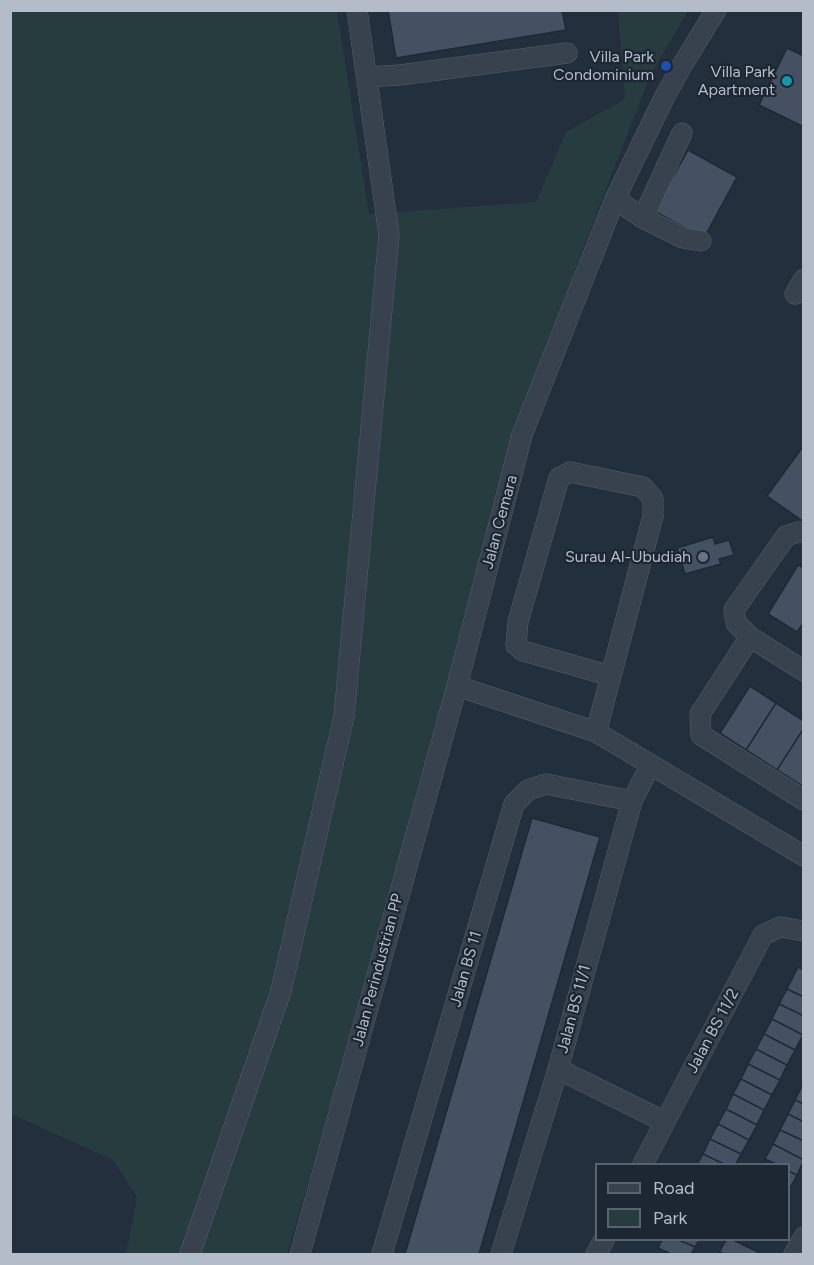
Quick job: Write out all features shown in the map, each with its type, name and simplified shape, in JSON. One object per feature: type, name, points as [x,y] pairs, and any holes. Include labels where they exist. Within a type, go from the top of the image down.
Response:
[{"type":"street","points":[[190,1254],[281,991],[344,716],[389,236],[357,10]]},
{"type":"street","name":"Jalan Cemara","points":[[457,686],[522,435],[615,199],[664,98],[716,10]]},
{"type":"street","points":[[367,77],[400,75],[567,53]]},
{"type":"street","points":[[644,218],[682,133]]},
{"type":"street","points":[[615,199],[644,218],[683,238],[701,241]]},
{"type":"street","points":[[596,732],[653,516],[653,499],[643,487],[570,472],[559,478],[518,622],[516,645],[523,651],[610,676]]},
{"type":"street","points":[[804,532],[786,536],[734,610],[736,623],[750,637],[804,671]]},
{"type":"street","points":[[750,637],[700,714],[700,735],[804,800]]},
{"type":"street","points":[[457,686],[596,732],[804,856]]},
{"type":"street","name":"Jalan Perindustrian PP","points":[[300,1254],[457,686]]},
{"type":"street","name":"Jalan BS 11/1","points":[[501,1254],[558,1070],[632,801],[650,766]]},
{"type":"street","name":"Jalan BS 11","points":[[382,1254],[514,804],[528,790],[546,784],[632,801]]},
{"type":"street","name":"Jalan BS 11/2","points":[[644,1163],[763,935],[780,927],[804,932]]},
{"type":"street","points":[[558,1070],[665,1122]]},
{"type":"street","points":[[794,1254],[804,1237]]},
{"type":"green space","points":[[11,11],[337,11],[369,214],[536,202],[566,132],[625,99],[618,11],[688,11],[650,76],[577,264],[287,1254],[126,1254],[137,1197],[113,1160],[11,1114]]},
{"type":"building","points":[[388,10],[562,10],[566,30],[396,58]]},
{"type":"building","name":"Villa Park Apartment","points":[[787,48],[804,56],[804,127],[759,105]]},
{"type":"building","points":[[688,150],[737,177],[704,238],[654,211]]},
{"type":"building","points":[[804,445],[804,522],[767,496]]},
{"type":"building","name":"Surau Al-Ubudiah","points":[[713,537],[715,544],[729,540],[734,555],[719,559],[721,564],[685,574],[677,548]]},
{"type":"building","points":[[798,565],[804,568],[804,622],[797,632],[768,614]]},
{"type":"building","points":[[750,686],[776,703],[746,750],[720,733]]},
{"type":"building","points":[[776,703],[804,721],[804,728],[777,770],[746,750]]},
{"type":"building","points":[[804,728],[804,787],[777,770]]},
{"type":"building","points":[[532,818],[600,837],[479,1254],[405,1254]]},
{"type":"building","points":[[798,967],[804,970],[804,997],[787,989]]},
{"type":"building","points":[[787,989],[804,997],[804,1016],[779,1004]]},
{"type":"building","points":[[779,1004],[804,1016],[803,1035],[772,1019]]},
{"type":"building","points":[[772,1019],[803,1035],[795,1050],[764,1034]]},
{"type":"building","points":[[764,1034],[795,1050],[787,1065],[756,1049]]},
{"type":"building","points":[[756,1049],[787,1065],[780,1080],[748,1064]]},
{"type":"building","points":[[748,1064],[780,1080],[772,1095],[741,1079]]},
{"type":"building","points":[[741,1079],[772,1095],[764,1110],[733,1094]]},
{"type":"building","points":[[804,1085],[804,1104],[795,1100]]},
{"type":"building","points":[[733,1094],[764,1110],[757,1125],[726,1109]]},
{"type":"building","points":[[795,1100],[804,1104],[804,1122],[788,1114]]},
{"type":"building","points":[[726,1109],[757,1125],[749,1140],[718,1124]]},
{"type":"building","points":[[788,1114],[804,1122],[804,1141],[780,1130]]},
{"type":"building","points":[[718,1124],[749,1140],[741,1154],[710,1139]]},
{"type":"building","points":[[780,1130],[804,1141],[804,1160],[773,1144]]},
{"type":"building","points":[[710,1139],[741,1154],[736,1163],[722,1163],[703,1154]]},
{"type":"building","points":[[773,1144],[804,1160],[797,1175],[790,1172],[790,1163],[774,1163],[765,1159]]},
{"type":"building","points":[[703,1154],[722,1163],[698,1163]]},
{"type":"building","points":[[790,1172],[797,1175],[790,1188]]},
{"type":"building","points":[[662,1241],[681,1241],[695,1247],[691,1254],[671,1254],[658,1248]]},
{"type":"building","points":[[681,1241],[698,1241],[695,1247]]},
{"type":"building","points":[[725,1241],[735,1241],[762,1254],[725,1254],[719,1252]]},
{"type":"place","name":"Villa Park Condominium","points":[[666,66]]},
{"type":"place","name":"Villa Park Apartment","points":[[787,81]]},
{"type":"place","name":"Surau Al-Ubudiah","points":[[703,557]]}]
